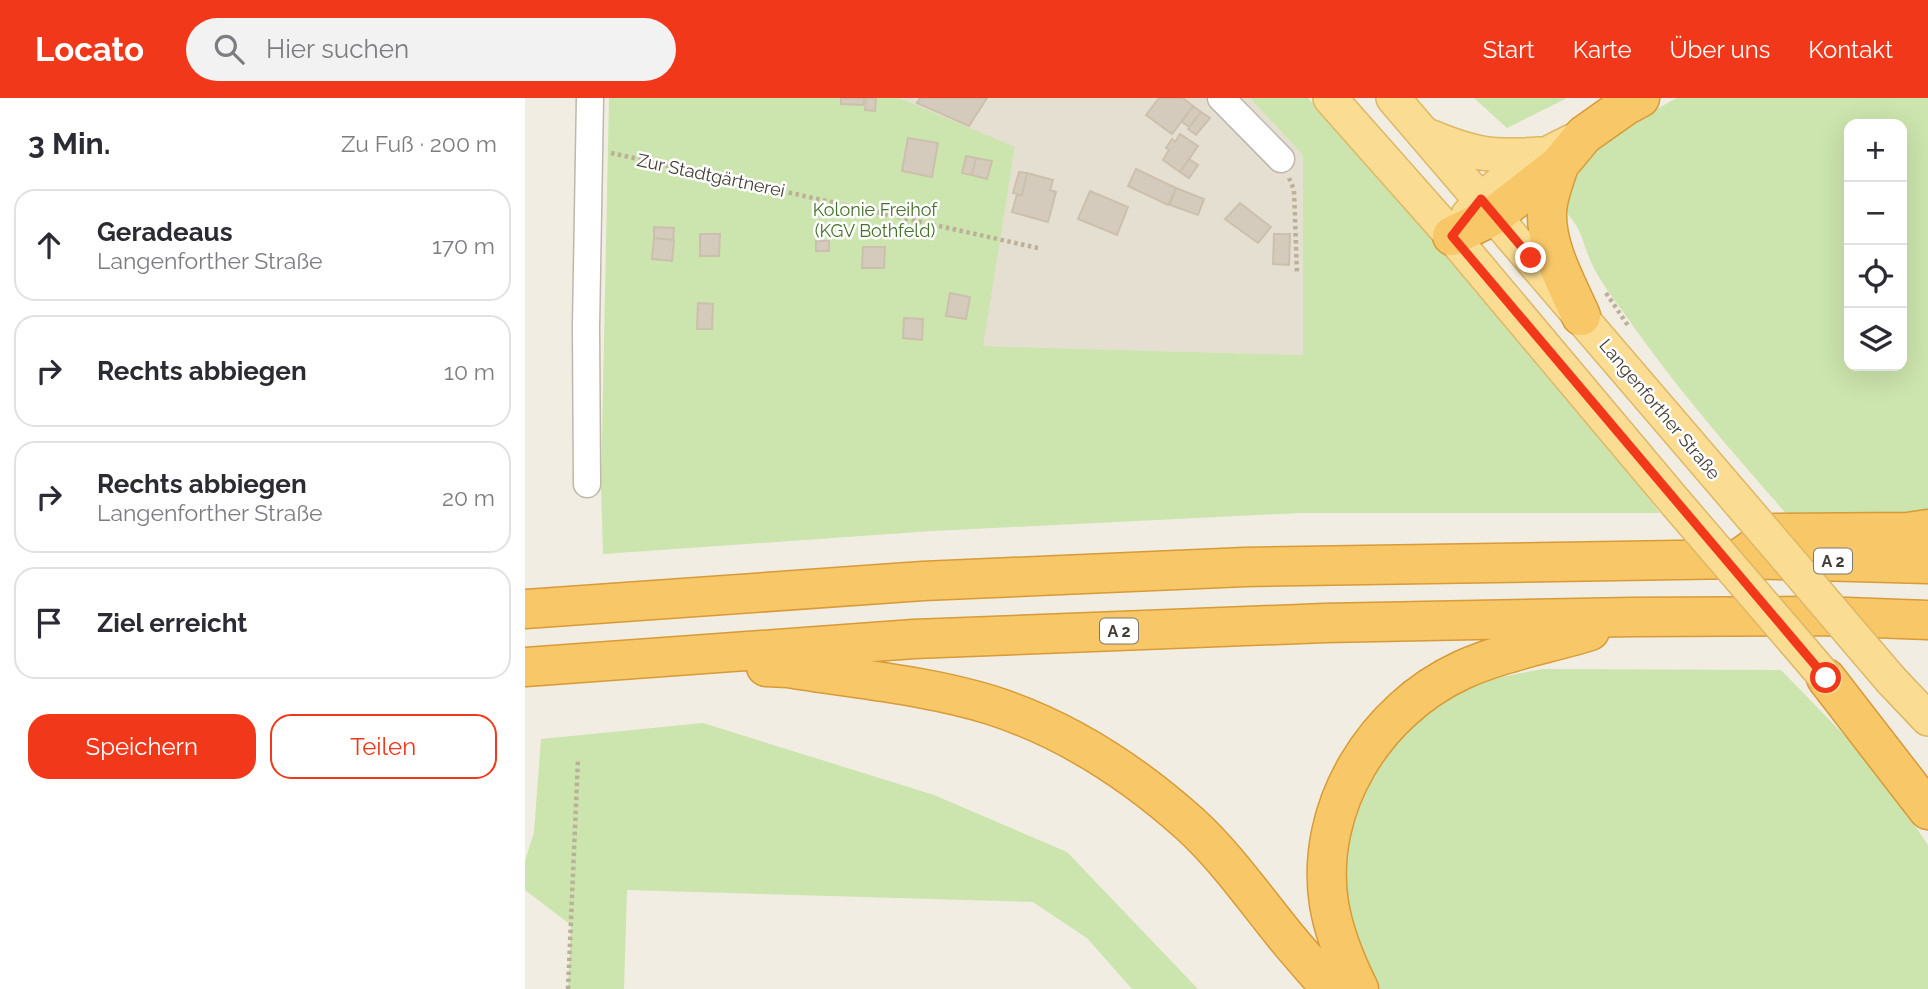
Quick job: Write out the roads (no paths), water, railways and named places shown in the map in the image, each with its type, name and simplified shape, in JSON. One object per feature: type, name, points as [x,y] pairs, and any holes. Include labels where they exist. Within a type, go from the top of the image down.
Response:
[{"type":"highway","points":[[1452,236],[1584,135],[1640,98]]},
{"type":"highway","points":[[1552,159],[1548,228],[1554,251],[1581,316]]},
{"type":"highway","points":[[1739,559],[1775,533],[1908,532],[1928,528]]},
{"type":"highway","name":"A 2","points":[[525,609],[923,581],[1218,568],[1739,559],[1928,564]]},
{"type":"highway","name":"A 2","points":[[525,667],[914,639],[1325,623],[1820,616],[1928,620]]},
{"type":"highway","points":[[1359,989],[1338,939],[1329,903],[1327,858],[1333,823],[1343,791],[1362,756],[1390,721],[1430,689],[1462,670],[1632,617]]},
{"type":"highway","points":[[606,660],[788,668],[936,691],[991,705],[1043,725],[1105,759],[1139,782],[1191,825],[1234,870],[1331,989]]},
{"type":"highway","points":[[1826,678],[1928,810]]},
{"type":"main road","points":[[1330,98],[1452,236],[1826,678],[1928,781]]},
{"type":"main road","name":"Langenforther Straße","points":[[1394,98],[1891,680],[1928,719]]},
{"type":"main road","points":[[1426,134],[1465,150],[1492,156],[1552,159]]},
{"type":"street","points":[[587,484],[586,327],[590,98]]},
{"type":"street","points":[[1221,98],[1281,159]]},
{"type":"park label","name":"Kolonie Freihof (KGV Bothfeld)","points":[[875,219]]}]
